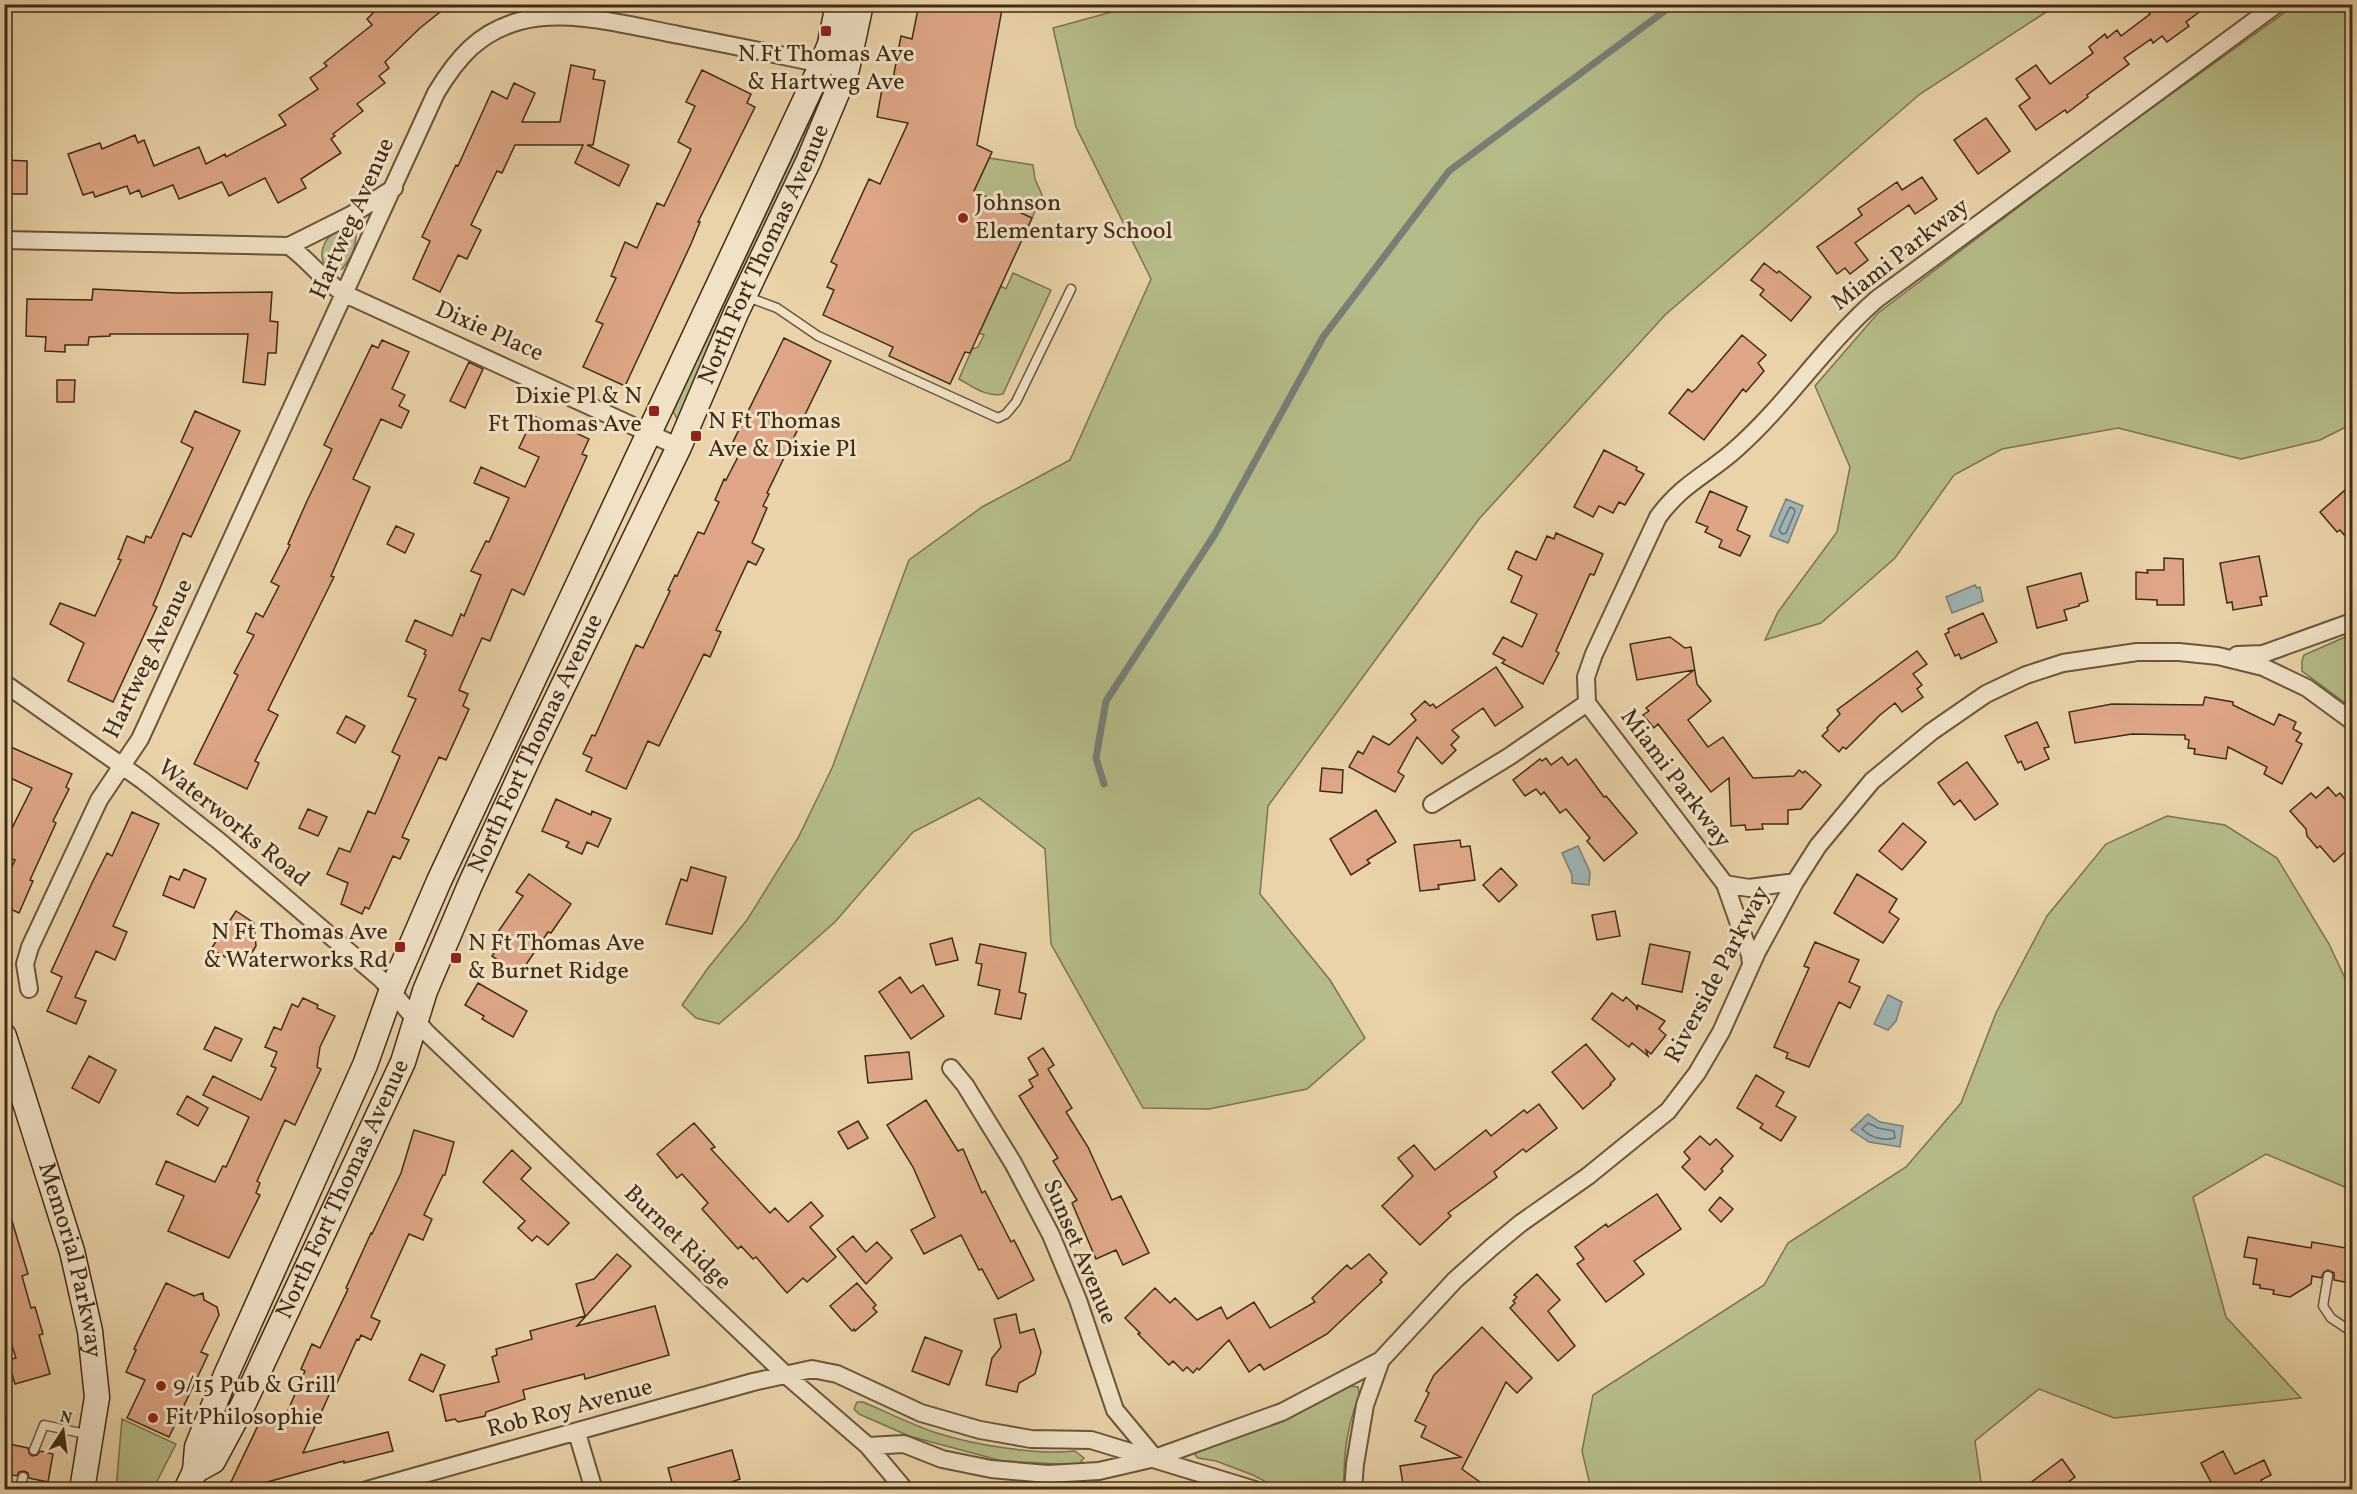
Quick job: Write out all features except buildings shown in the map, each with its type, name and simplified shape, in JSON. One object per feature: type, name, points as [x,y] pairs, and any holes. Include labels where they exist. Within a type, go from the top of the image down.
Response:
[{"type":"street","name":"North Fort Thomas Avenue","points":[[191,1480],[197,1448],[225,1375],[365,1065],[392,992],[443,872],[822,64],[830,44],[838,4]]},
{"type":"street","name":"North Fort Thomas Avenue","points":[[191,1480],[213,1461],[258,1376],[403,1062],[425,991],[470,885],[531,752],[679,447],[744,296],[808,162],[847,69],[861,4]]},
{"type":"street","name":"Miami Parkway","points":[[1751,964],[1750,955],[1725,884],[1587,703],[1586,677],[1594,654],[1658,517],[1684,486],[1736,449],[1770,415],[1841,333],[1877,299],[2277,4]]},
{"type":"street","name":"Hartweg Avenue","points":[[29,989],[26,963],[30,947],[99,800],[140,739],[436,93],[449,71],[472,45],[498,29],[519,21],[554,16],[604,21],[847,69]]},
{"type":"street","points":[[4,240],[289,246],[351,215],[394,188]]},
{"type":"street","name":"Dixie Place","points":[[289,246],[335,288],[345,294],[679,447]]},
{"type":"street","name":"Riverside Parkway","points":[[2218,656],[2263,654],[2352,622]]},
{"type":"street","name":"Riverside Parkway","points":[[868,1446],[904,1444],[942,1459],[991,1469],[1048,1474],[1099,1471],[1155,1458],[1282,1412],[1381,1360],[1455,1280],[1492,1247],[1521,1223],[1588,1176],[1668,1111],[1697,1073],[1721,1032],[1751,964],[1795,882],[1823,839],[1872,781],[1931,732],[1986,694],[2047,668],[2105,655],[2179,652],[2218,656],[2263,667],[2307,688],[2352,721]]},
{"type":"street","name":"Waterworks Road","points":[[4,683],[142,780],[219,841],[382,980],[416,1021]]},
{"type":"street","name":"Miami Parkway","points":[[1432,804],[1510,756],[1587,703]]},
{"type":"street","name":"Miami Parkway","points":[[1725,884],[1749,888],[1795,882]]},
{"type":"street","name":"Burnet Ridge","points":[[416,1021],[786,1375],[868,1446],[905,1490]]},
{"type":"street","name":"Memorial Parkway","points":[[4,1036],[72,1251],[86,1307],[97,1397],[82,1490]]},
{"type":"street","name":"Sunset Avenue","points":[[951,1068],[965,1085],[1013,1163],[1051,1235],[1078,1300],[1115,1410],[1155,1458]]},
{"type":"street","points":[[1353,1490],[1365,1405],[1381,1360]]},
{"type":"street","points":[[786,1375],[812,1369],[837,1374],[921,1413],[980,1430],[1031,1439],[1091,1440],[1255,1490]]},
{"type":"street","name":"Rob Roy Avenue","points":[[367,1490],[786,1375]]},
{"type":"street","points":[[578,1433],[594,1490]]},
{"type":"lane","points":[[744,296],[777,308],[818,336],[998,418],[1006,414],[1016,402],[1071,289]]},
{"type":"lane","points":[[2328,1276],[2322,1306],[2331,1318],[2352,1332]]},
{"type":"lane","points":[[34,1450],[44,1425],[92,1436]]},
{"type":"lane","points":[[19,1490],[23,1477]]},
{"type":"green space","points":[[1137,5],[2057,5],[1920,94],[1665,315],[1479,519],[1268,806],[1260,894],[1330,980],[1365,1038],[1307,1089],[1209,1109],[1143,1108],[1051,944],[1045,849],[979,798],[913,832],[835,922],[719,1024],[696,1018],[682,1005],[708,968],[747,920],[798,838],[832,768],[909,560],[982,507],[1070,460],[1151,279],[1076,127],[1053,28]]},
{"type":"green space","points":[[2295,5],[2352,5],[2352,424],[2320,440],[2241,459],[2118,428],[2002,449],[1954,475],[1895,558],[1821,623],[1765,640],[1778,612],[1837,532],[1850,467],[1815,386],[1878,313],[2098,147]]},
{"type":"green space","points":[[822,95],[832,98],[682,419],[677,419],[673,411]]},
{"type":"green space","points":[[989,158],[1033,165],[1035,179],[1042,195],[1032,218],[974,191]]},
{"type":"green space","points":[[347,227],[356,234],[354,249],[350,257],[342,269],[326,266],[322,252],[324,245],[329,237]]},
{"type":"green space","points":[[1013,273],[1051,290],[1003,394],[997,395],[980,391],[959,379],[972,349],[978,347],[984,335],[979,333],[1001,286],[1006,289]]},
{"type":"green space","points":[[2352,634],[2352,708],[2302,671],[2302,661],[2304,655]]},
{"type":"green space","points":[[2167,816],[2225,825],[2277,858],[2329,944],[2352,993],[2352,1190],[2266,1154],[2193,1197],[2226,1317],[2301,1398],[2114,1418],[2039,1389],[1975,1441],[1982,1489],[1591,1489],[1582,1451],[1593,1395],[1764,1285],[1788,1243],[1906,1167],[1961,1103],[1996,1013],[2047,916],[2106,844]]},
{"type":"green space","points":[[1350,1386],[1358,1387],[1359,1393],[1347,1439],[1344,1489],[1279,1489],[1253,1475],[1216,1461],[1198,1458],[1195,1455],[1198,1449],[1286,1419]]},
{"type":"green space","points":[[857,1402],[863,1402],[918,1426],[952,1437],[1024,1450],[1075,1451],[1084,1458],[1078,1465],[1002,1461],[909,1436],[859,1414],[854,1409]]},
{"type":"green space","points":[[122,1419],[176,1444],[153,1489],[116,1489]]},
{"type":"water","points":[[1786,499],[1803,506],[1788,543],[1770,536]]},
{"type":"water","points":[[1975,585],[1977,588],[1980,587],[1983,601],[1952,613],[1946,597]]},
{"type":"water","points":[[1578,846],[1590,872],[1589,885],[1572,883],[1572,875],[1562,853]]},
{"type":"water","points":[[1888,995],[1902,1002],[1896,1021],[1888,1030],[1874,1024]]},
{"type":"water","points":[[1868,1114],[1880,1122],[1903,1126],[1900,1147],[1869,1142],[1851,1130]]},
{"type":"waterway","points":[[1104,784],[1096,758],[1106,701],[1215,534],[1323,337],[1449,171],[1674,4]]},
{"type":"place","name":"N Ft Thomas Ave & Hartweg Ave","points":[[826,31]]},
{"type":"place","name":"Johnson Elementary School","points":[[963,218]]},
{"type":"place","name":"Dixie Pl & N Ft Thomas Ave","points":[[654,411]]},
{"type":"place","name":"N Ft Thomas Ave & Dixie Pl","points":[[696,436]]},
{"type":"place","name":"N Ft Thomas Ave & Waterworks Rd","points":[[400,947]]},
{"type":"place","name":"N Ft Thomas Ave & Burnet Ridge","points":[[456,958]]},
{"type":"place","name":"9/15 Pub & Grill","points":[[161,1386]]},
{"type":"place","name":"Fit Philosophie","points":[[153,1418]]}]
